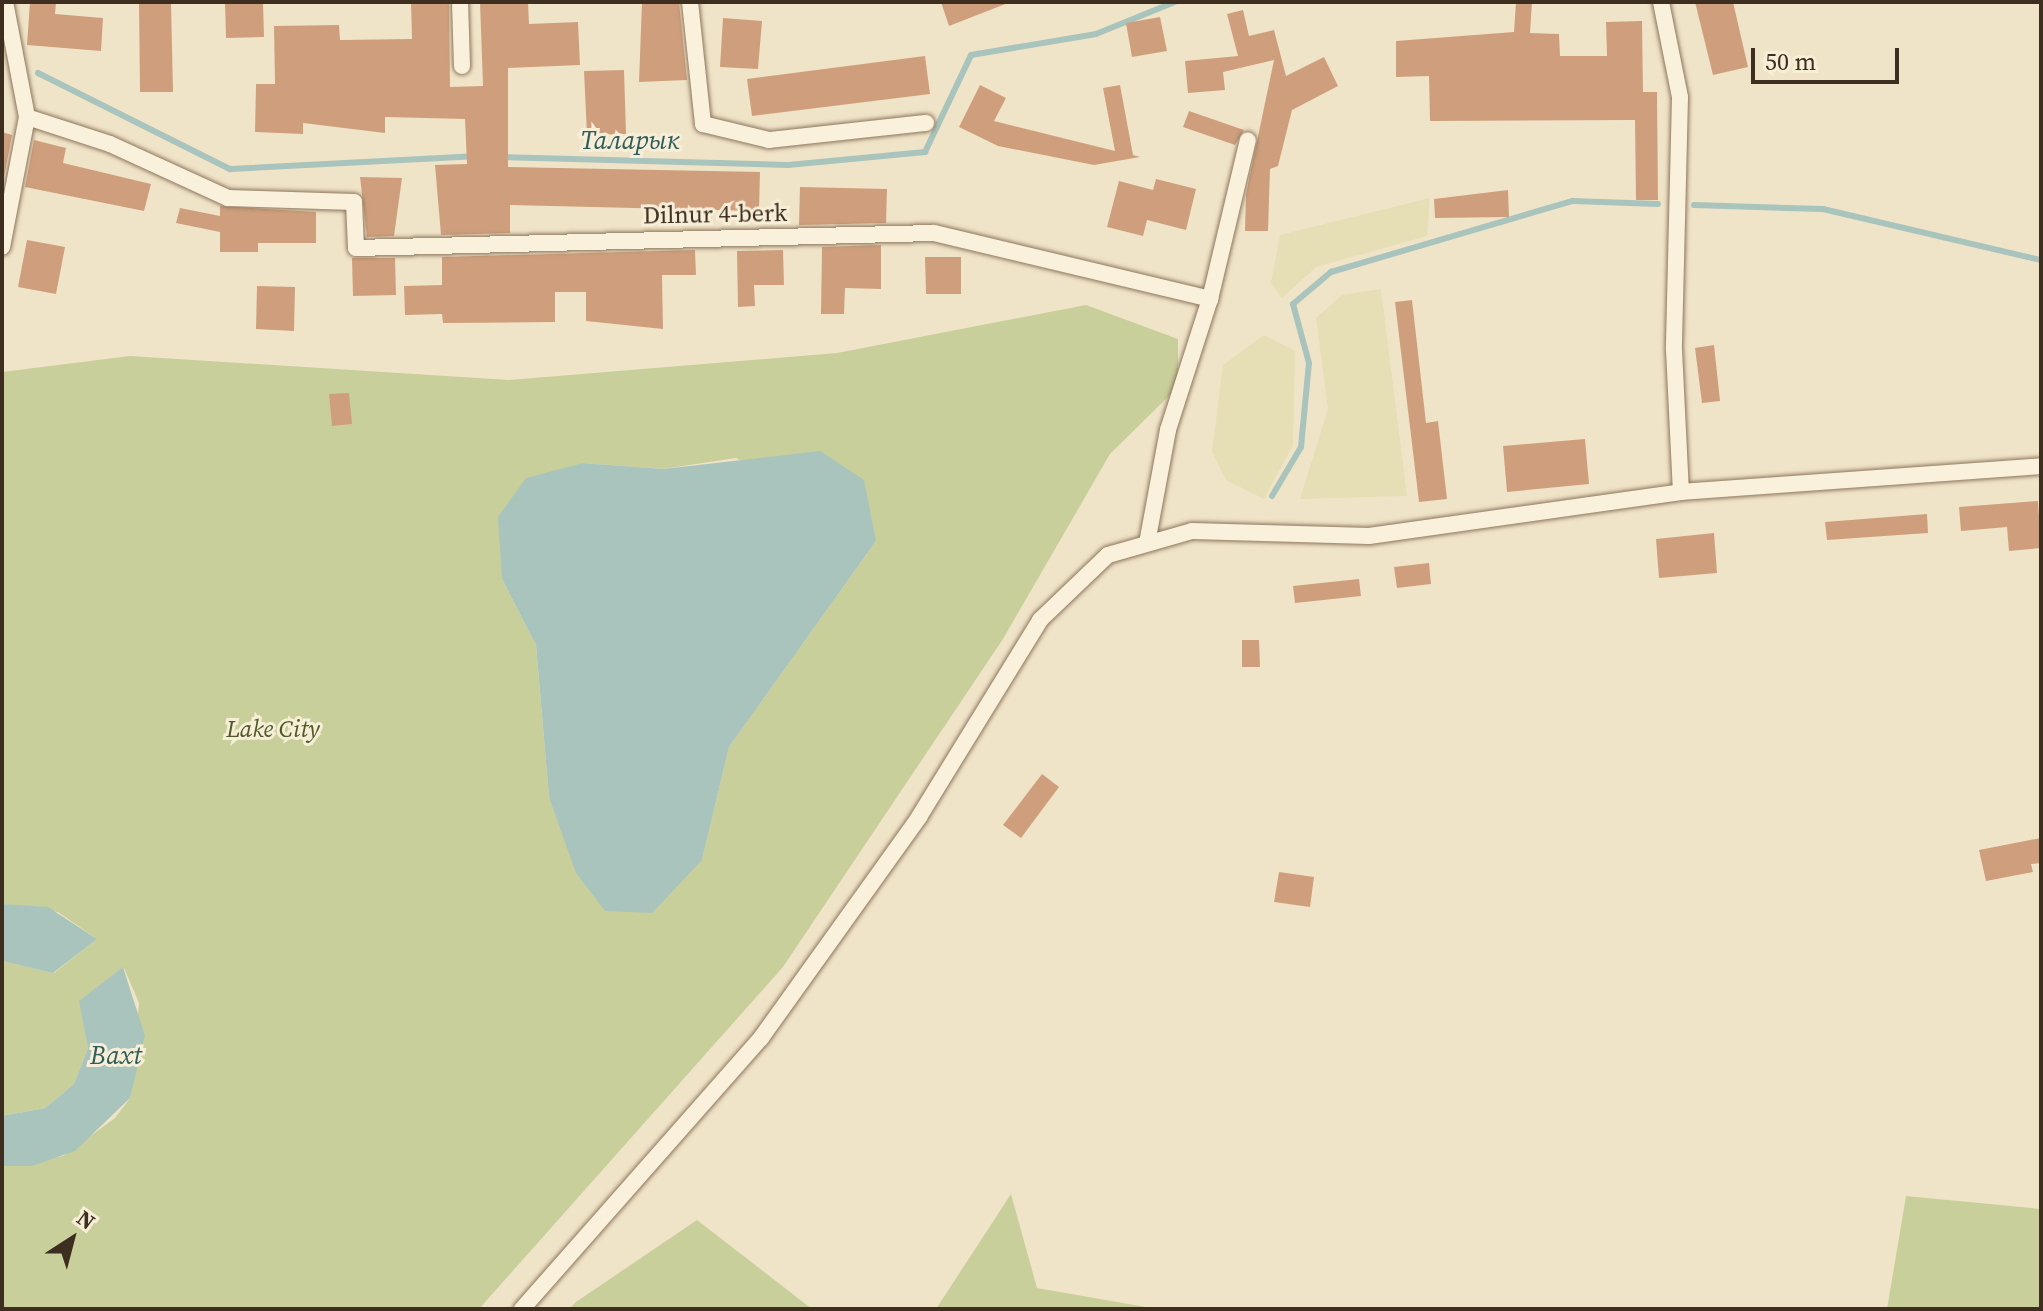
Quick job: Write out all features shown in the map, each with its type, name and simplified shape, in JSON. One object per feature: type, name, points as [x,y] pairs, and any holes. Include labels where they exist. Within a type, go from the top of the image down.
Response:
[{"type":"street","points":[[2,247],[27,117],[5,2]]},
{"type":"street","points":[[460,2],[462,66]]},
{"type":"street","points":[[690,2],[703,124],[769,140],[926,123]]},
{"type":"street","points":[[1661,2],[1680,97],[1674,350],[1681,492]]},
{"type":"street","name":"Dilnur 4-berk","points":[[27,117],[110,144],[228,198],[354,202],[356,248],[934,233],[1210,299]]},
{"type":"street","points":[[1148,538],[1168,430],[1210,299],[1248,140]]},
{"type":"street","points":[[522,1309],[761,1038],[919,817],[1040,620],[1086,571],[1148,538],[1192,531],[1369,536],[1681,492],[2041,466]]},
{"type":"shaded area","points":[[1430,198],[1427,236],[1316,267],[1282,298],[1271,283],[1280,235]]},
{"type":"shaded area","points":[[1381,289],[1407,496],[1300,499],[1328,409],[1316,318],[1342,295]]},
{"type":"shaded area","points":[[1264,335],[1295,351],[1293,445],[1264,499],[1226,480],[1212,452],[1223,365]]},
{"type":"green space","name":"Lake City","points":[[1086,305],[1178,339],[1178,387],[1110,454],[1003,639],[783,967],[479,1309],[2,1309],[2,1166],[63,1156],[115,1118],[130,1098],[139,1003],[124,968],[83,1010],[88,1048],[74,1084],[45,1108],[2,1116],[2,961],[54,973],[97,939],[58,912],[2,904],[2,372],[130,356],[509,380],[837,353]],"holes":[[[736,458],[876,541],[729,747],[702,860],[549,797],[536,645],[502,579],[583,463],[663,469]]]},
{"type":"green space","points":[[1011,1194],[1037,1288],[1157,1309],[936,1309]]},
{"type":"green space","points":[[1906,1196],[2041,1209],[2041,1309],[1887,1309]]},
{"type":"green space","points":[[697,1220],[812,1309],[569,1309],[576,1302]]},
{"type":"water","points":[[820,451],[864,480],[876,541],[729,747],[702,860],[652,913],[605,911],[576,873],[549,797],[536,645],[502,579],[498,517],[526,478],[583,463],[663,469]]},
{"type":"water","points":[[2,904],[48,907],[97,939],[53,973],[2,961]]},
{"type":"water","name":"Baхt","points":[[123,967],[145,1036],[130,1098],[75,1151],[32,1166],[2,1166],[2,1116],[45,1108],[74,1084],[88,1048],[79,1001]]},
{"type":"building","points":[[30,2],[56,2],[55,14],[103,18],[101,51],[27,45]]},
{"type":"building","points":[[139,2],[171,2],[173,92],[140,92]]},
{"type":"building","points":[[225,2],[263,2],[264,37],[226,38]]},
{"type":"building","points":[[411,2],[449,2],[450,87],[483,86],[480,2],[528,2],[529,24],[578,22],[580,65],[508,68],[508,167],[760,172],[759,211],[510,205],[510,233],[441,235],[435,165],[467,164],[465,119],[385,117],[385,133],[303,123],[303,134],[255,132],[256,84],[275,84],[274,26],[339,25],[340,40],[412,39]]},
{"type":"building","points":[[642,2],[679,2],[687,80],[639,82]]},
{"type":"building","points":[[941,2],[1008,2],[1008,3],[949,26]]},
{"type":"building","points":[[1516,2],[1532,2],[1530,33],[1559,34],[1560,56],[1607,56],[1606,22],[1642,21],[1643,92],[1657,92],[1658,200],[1636,200],[1635,120],[1430,121],[1429,76],[1396,77],[1396,41],[1514,32]]},
{"type":"building","points":[[1695,2],[1733,2],[1748,67],[1713,75]]},
{"type":"building","points":[[1243,10],[1249,36],[1274,30],[1286,76],[1324,57],[1338,86],[1292,110],[1278,166],[1270,169],[1268,231],[1245,231],[1246,194],[1274,60],[1223,72],[1225,90],[1188,93],[1185,61],[1238,56],[1227,14]]},
{"type":"building","points":[[1160,17],[1167,51],[1132,57],[1126,23]]},
{"type":"building","points":[[723,18],[762,21],[758,69],[720,67]]},
{"type":"building","points":[[925,56],[930,94],[752,116],[747,79]]},
{"type":"building","points":[[624,70],[626,134],[587,135],[584,71]]},
{"type":"building","points":[[980,85],[1006,98],[994,121],[1115,151],[1103,88],[1120,85],[1133,155],[1140,157],[1094,165],[998,146],[959,127]]},
{"type":"building","points":[[1189,111],[1244,130],[1235,145],[1183,127]]},
{"type":"building","points":[[2,132],[12,135],[3,182],[2,182]]},
{"type":"building","points":[[34,140],[66,148],[63,163],[151,184],[144,211],[25,187]]},
{"type":"building","points":[[360,177],[402,178],[394,236],[367,237]]},
{"type":"building","points":[[1156,179],[1196,189],[1186,230],[1147,220],[1143,236],[1107,227],[1119,181],[1153,190]]},
{"type":"building","points":[[800,187],[887,189],[886,223],[799,225]]},
{"type":"building","points":[[1508,190],[1509,217],[1435,218],[1434,199]]},
{"type":"building","points":[[220,206],[316,212],[316,243],[258,243],[258,252],[220,252],[220,232],[176,223],[180,208],[220,216]]},
{"type":"building","points":[[27,240],[65,247],[56,294],[18,287]]},
{"type":"building","points":[[881,245],[881,289],[845,288],[844,314],[821,314],[822,247]]},
{"type":"building","points":[[695,250],[696,275],[662,275],[663,329],[586,321],[586,292],[555,292],[555,322],[443,323],[442,314],[405,315],[404,286],[442,285],[442,257]]},
{"type":"building","points":[[783,250],[784,285],[754,285],[755,306],[738,307],[737,251]]},
{"type":"building","points":[[925,257],[961,257],[961,294],[926,294]]},
{"type":"building","points":[[352,258],[395,258],[396,295],[353,296]]},
{"type":"building","points":[[257,286],[295,287],[294,331],[256,329]]},
{"type":"building","points":[[1412,300],[1426,423],[1438,421],[1447,499],[1419,502],[1395,302]]},
{"type":"building","points":[[1714,345],[1720,401],[1702,403],[1695,348]]},
{"type":"building","points":[[349,393],[352,424],[332,426],[329,394]]},
{"type":"building","points":[[1585,439],[1589,484],[1507,492],[1503,446]]},
{"type":"building","points":[[2038,501],[2041,548],[2009,551],[2007,527],[1961,531],[1959,507]]},
{"type":"building","points":[[1927,514],[1928,533],[1827,540],[1825,522]]},
{"type":"building","points":[[1714,533],[1717,573],[1659,578],[1656,539]]},
{"type":"building","points":[[1429,563],[1431,584],[1397,588],[1394,567]]},
{"type":"building","points":[[1359,579],[1361,596],[1295,603],[1293,586]]},
{"type":"building","points":[[1242,640],[1259,640],[1260,667],[1242,667]]},
{"type":"building","points":[[1042,774],[1059,787],[1021,838],[1003,825]]},
{"type":"building","points":[[2041,838],[2041,863],[2031,864],[2033,872],[1986,881],[1979,850]]},
{"type":"building","points":[[1279,872],[1314,877],[1310,907],[1274,902]]},
{"type":"waterway","name":"Таларык","points":[[501,157],[788,165],[925,152],[971,55],[1096,34],[1175,2]]},
{"type":"waterway","name":"Таларык","points":[[38,73],[230,169],[474,156]]},
{"type":"waterway","points":[[1272,496],[1301,447],[1309,363],[1293,304],[1331,272],[1573,201],[1658,204]]},
{"type":"waterway","points":[[1694,205],[1823,209],[2041,260]]}]
